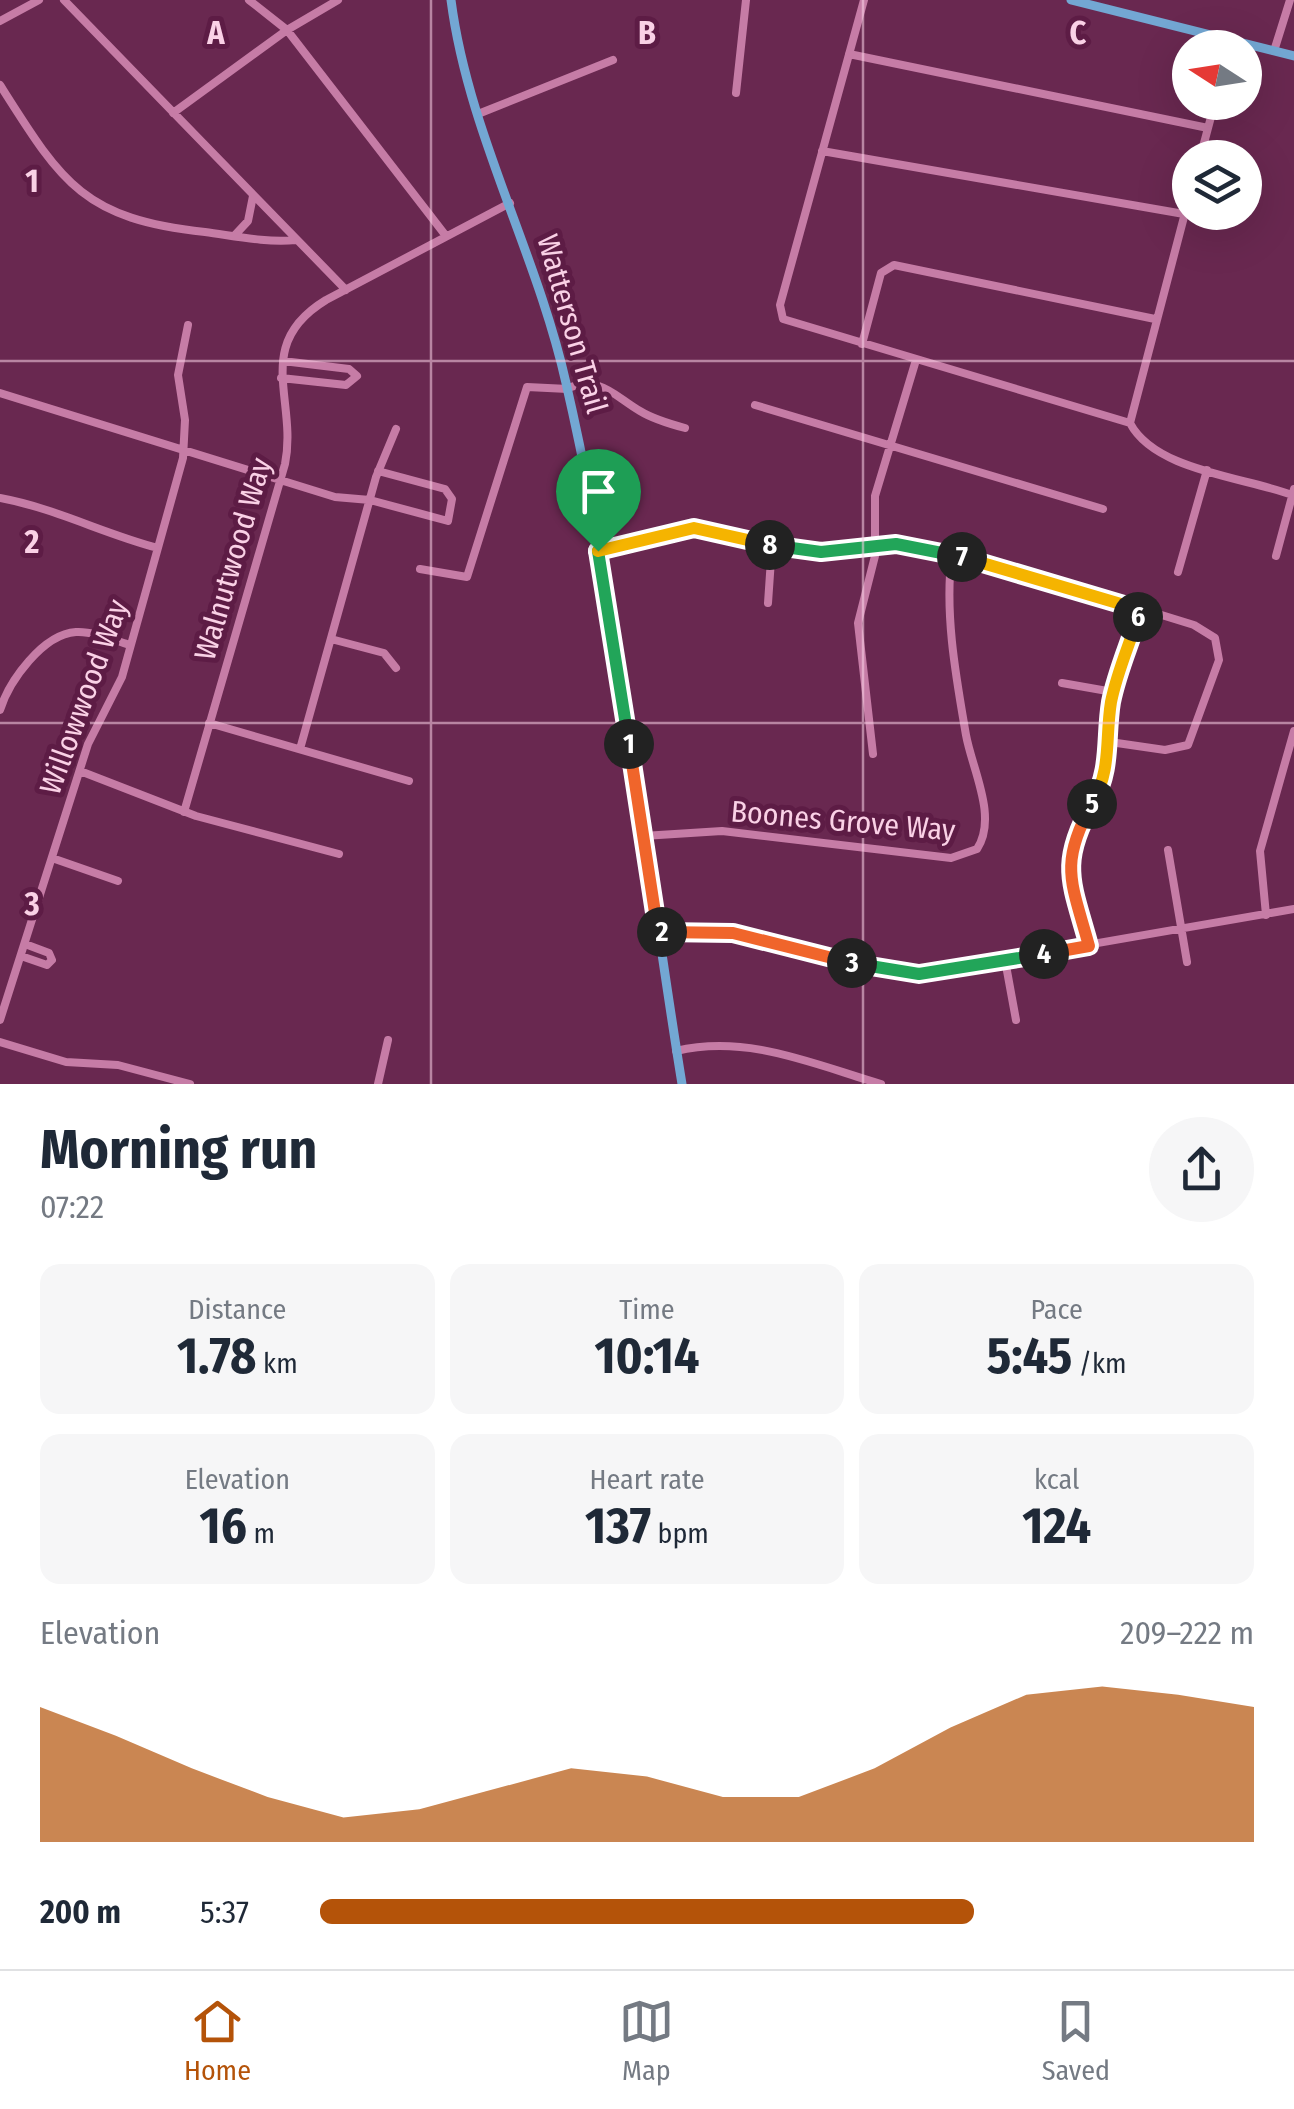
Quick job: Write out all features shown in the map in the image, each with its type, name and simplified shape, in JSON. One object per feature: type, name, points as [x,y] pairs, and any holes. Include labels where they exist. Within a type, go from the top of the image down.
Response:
[{"type":"main road","name":"Watterson Trail","points":[[451,0],[460,56],[568,389],[598,551],[682,1084]]},
{"type":"main road","points":[[1071,0],[1101,3],[1187,30]]},
{"type":"main road","points":[[1262,49],[1294,56]]},
{"type":"street","points":[[0,21],[39,0]]},
{"type":"street","points":[[64,0],[346,290]]},
{"type":"street","points":[[249,0],[287,30],[446,236]]},
{"type":"street","points":[[173,113],[287,30],[338,0]]},
{"type":"street","points":[[736,93],[746,0]]},
{"type":"street","points":[[864,0],[780,313],[790,323],[1130,423],[1156,452],[1293,492],[1276,556]]},
{"type":"street","points":[[1274,51],[1290,0]]},
{"type":"street","points":[[849,54],[1208,128]]},
{"type":"street","points":[[478,114],[613,60]]},
{"type":"street","points":[[0,85],[54,168],[86,198],[148,225],[297,240]]},
{"type":"street","points":[[1205,140],[1210,120]]},
{"type":"street","points":[[822,151],[1172,212]]},
{"type":"street","points":[[234,236],[248,221],[253,196]]},
{"type":"street","name":"Walnutwood Way","points":[[184,812],[280,478],[288,442],[280,378],[283,360],[300,320],[346,290],[510,203]]},
{"type":"street","points":[[1130,423],[1180,230]]},
{"type":"street","points":[[862,344],[881,273],[894,265],[1155,319]]},
{"type":"street","name":"Willowwood Way","points":[[0,1020],[2,1003],[21,956],[80,771],[96,727],[116,692],[158,548],[184,450],[178,375],[188,326]]},
{"type":"street","points":[[280,378],[346,385],[357,376],[349,368],[283,360]]},
{"type":"street","points":[[873,754],[858,623],[875,543],[876,496],[916,360]]},
{"type":"street","points":[[420,570],[467,578],[526,386],[606,386],[641,412],[685,428]]},
{"type":"street","points":[[0,393],[335,497],[370,500],[448,521],[449,492],[378,472]]},
{"type":"street","points":[[755,405],[1103,509]]},
{"type":"street","points":[[300,749],[378,472],[396,429]]},
{"type":"street","points":[[1178,572],[1208,470]]},
{"type":"street","points":[[0,498],[74,518],[117,538],[158,548]]},
{"type":"street","points":[[598,551],[694,528],[821,552],[875,543],[952,554],[1032,574],[1211,634],[1220,648],[1218,660],[1188,745],[1165,750],[1110,742]]},
{"type":"street","points":[[768,604],[772,545]]},
{"type":"street","name":"Boones Grove Way","points":[[643,836],[722,831],[951,858],[977,849],[984,818],[966,738],[949,602],[952,554]]},
{"type":"street","points":[[1089,946],[1070,877],[1070,854],[1102,786],[1113,692],[1141,610]]},
{"type":"street","points":[[0,710],[12,684],[63,635],[83,632],[130,645]]},
{"type":"street","points":[[331,639],[384,653],[396,668]]},
{"type":"street","points":[[0,680],[12,684]]},
{"type":"street","points":[[1062,683],[1113,692]]},
{"type":"street","points":[[209,723],[410,781]]},
{"type":"street","points":[[1266,915],[1260,851],[1294,731]]},
{"type":"street","points":[[80,771],[184,812],[339,854]]},
{"type":"street","points":[[1168,850],[1187,962]]},
{"type":"street","points":[[52,858],[118,881]]},
{"type":"street","points":[[658,932],[700,929],[733,933],[903,974],[1006,960],[1294,909]]},
{"type":"street","points":[[21,956],[47,964],[52,960],[49,953],[25,944]]},
{"type":"street","points":[[1006,960],[1016,1020]]},
{"type":"street","points":[[378,1084],[388,1040]]},
{"type":"street","points":[[0,1042],[66,1062],[118,1065],[190,1084]]},
{"type":"street","points":[[676,1051],[720,1043],[746,1044],[881,1084]]},
{"type":"route","points":[[686,528],[717,529],[772,545],[821,552],[875,543],[896,544],[1032,574],[1141,610],[1118,670],[1110,709],[1108,766],[1071,847],[1070,877],[1089,946],[903,974],[733,933],[700,929],[658,932],[598,551],[640,544],[686,528]]}]
